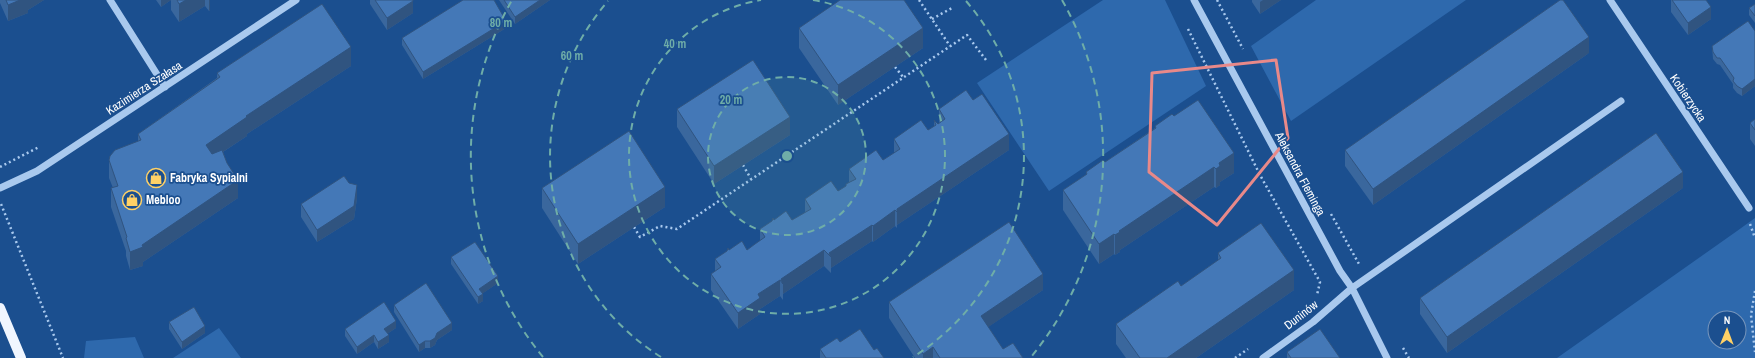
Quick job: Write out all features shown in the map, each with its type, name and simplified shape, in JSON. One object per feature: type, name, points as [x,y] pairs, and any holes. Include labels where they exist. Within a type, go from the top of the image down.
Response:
[{"type":"main road","points":[[0,308],[21,358]]},
{"type":"street","points":[[110,0],[165,87]]},
{"type":"street","name":"Kazimierza Szałasa","points":[[0,188],[37,170],[296,0]]},
{"type":"street","name":"Aleksandra Fleminga","points":[[1194,0],[1336,264],[1352,288],[1387,358]]},
{"type":"street","name":"Kobierzycka","points":[[1610,0],[1749,208]]},
{"type":"street","name":"Duninów","points":[[1263,358],[1313,322],[1352,288],[1620,102]]},
{"type":"path","points":[[919,0],[950,46]]},
{"type":"path","points":[[932,19],[952,8]]},
{"type":"path","points":[[1185,23],[1260,175],[1320,282]]},
{"type":"path","points":[[634,227],[640,237],[660,226],[677,229],[967,35],[986,60]]},
{"type":"path","points":[[896,67],[903,77]]},
{"type":"path","points":[[743,165],[751,180]]},
{"type":"path","points":[[0,201],[63,358]]},
{"type":"path","points":[[1755,291],[1751,315],[1755,352]]},
{"type":"highlighted area","points":[[1276,60],[1288,138],[1217,225],[1149,172],[1152,73]]},
{"type":"shaded area","points":[[1103,0],[1165,0],[1206,86],[1049,191],[977,83]]},
{"type":"shaded area","points":[[1316,0],[1466,0],[1291,121],[1251,46]]},
{"type":"shaded area","points":[[1755,218],[1755,358],[1557,358]]},
{"type":"shaded area","points":[[219,328],[241,358],[173,358]]},
{"type":"shaded area","points":[[135,337],[144,358],[84,358],[86,341]]},
{"type":"building","points":[[6,0],[20,0],[8,5]]},
{"type":"building","points":[[177,0],[186,0],[179,4]]},
{"type":"building","points":[[375,0],[413,0],[413,1],[387,18]]},
{"type":"building","points":[[463,0],[494,0],[506,21],[423,72],[402,38]]},
{"type":"building","points":[[504,0],[540,0],[515,17]]},
{"type":"building","points":[[840,0],[904,0],[923,28],[838,85],[799,28]]},
{"type":"building","points":[[1560,0],[1563,0],[1589,37],[1373,189],[1345,150]]},
{"type":"building","points":[[1672,0],[1706,0],[1711,7],[1688,23]]},
{"type":"building","points":[[322,4],[351,47],[246,116],[247,117],[206,145],[212,154],[222,150],[227,163],[238,180],[142,245],[143,247],[130,252],[127,237],[111,188],[118,186],[109,160],[110,156],[115,150],[141,140],[138,134],[220,77],[217,73]]},
{"type":"building","points":[[1755,4],[1755,16],[1749,8]]},
{"type":"building","points":[[1748,21],[1755,31],[1755,79],[1742,89],[1733,81],[1734,78],[1720,58],[1717,58],[1713,52],[1712,46]]},
{"type":"building","points":[[753,60],[790,117],[714,166],[677,109]]},
{"type":"building","points":[[966,90],[973,100],[982,94],[1009,134],[897,209],[897,212],[895,210],[873,226],[872,225],[829,253],[831,257],[824,250],[781,279],[783,284],[780,280],[758,294],[760,298],[738,313],[711,274],[721,267],[715,259],[727,251],[728,248],[729,250],[742,241],[747,250],[765,237],[760,229],[772,221],[773,218],[774,220],[786,211],[792,220],[811,209],[805,199],[831,181],[838,191],[846,186],[846,184],[856,179],[849,169],[876,150],[883,160],[900,149],[894,139],[921,120],[928,130],[936,125],[934,120],[938,124],[945,119],[939,109]]},
{"type":"building","points":[[1198,100],[1234,153],[1219,163],[1220,166],[1216,169],[1214,167],[1119,231],[1120,232],[1115,235],[1114,234],[1099,244],[1063,190],[1087,174],[1086,172],[1103,160],[1105,162],[1156,128],[1155,126],[1172,114],[1174,116]]},
{"type":"building","points":[[1755,119],[1755,130],[1750,123]]},
{"type":"building","points":[[629,131],[665,187],[578,244],[542,188]]},
{"type":"building","points":[[1656,133],[1683,172],[1447,337],[1420,298]]},
{"type":"building","points":[[344,176],[349,183],[357,185],[354,206],[317,230],[301,204]]},
{"type":"building","points":[[1009,222],[1043,274],[981,316],[1003,349],[1013,343],[1023,358],[940,358],[933,347],[923,354],[889,302]]},
{"type":"building","points":[[1261,223],[1294,270],[1167,358],[1140,358],[1116,324],[1178,281],[1181,286],[1221,258],[1218,253]]},
{"type":"building","points":[[475,242],[498,276],[479,289],[483,294],[478,297],[451,257]]},
{"type":"building","points":[[426,283],[452,323],[437,333],[435,338],[430,341],[425,341],[419,345],[394,305]]},
{"type":"building","points":[[384,302],[396,321],[384,329],[389,335],[378,342],[374,335],[357,347],[345,329]]},
{"type":"building","points":[[194,307],[205,326],[182,342],[169,322]]},
{"type":"building","points":[[860,329],[874,350],[877,348],[884,358],[826,358],[820,349],[837,338],[840,342]]},
{"type":"building","points":[[1320,329],[1340,358],[1291,358],[1287,352]]},
{"type":"place","name":"Fabryka Sypialni","points":[[156,178]]},
{"type":"place","name":"Mebloo","points":[[132,200]]}]
